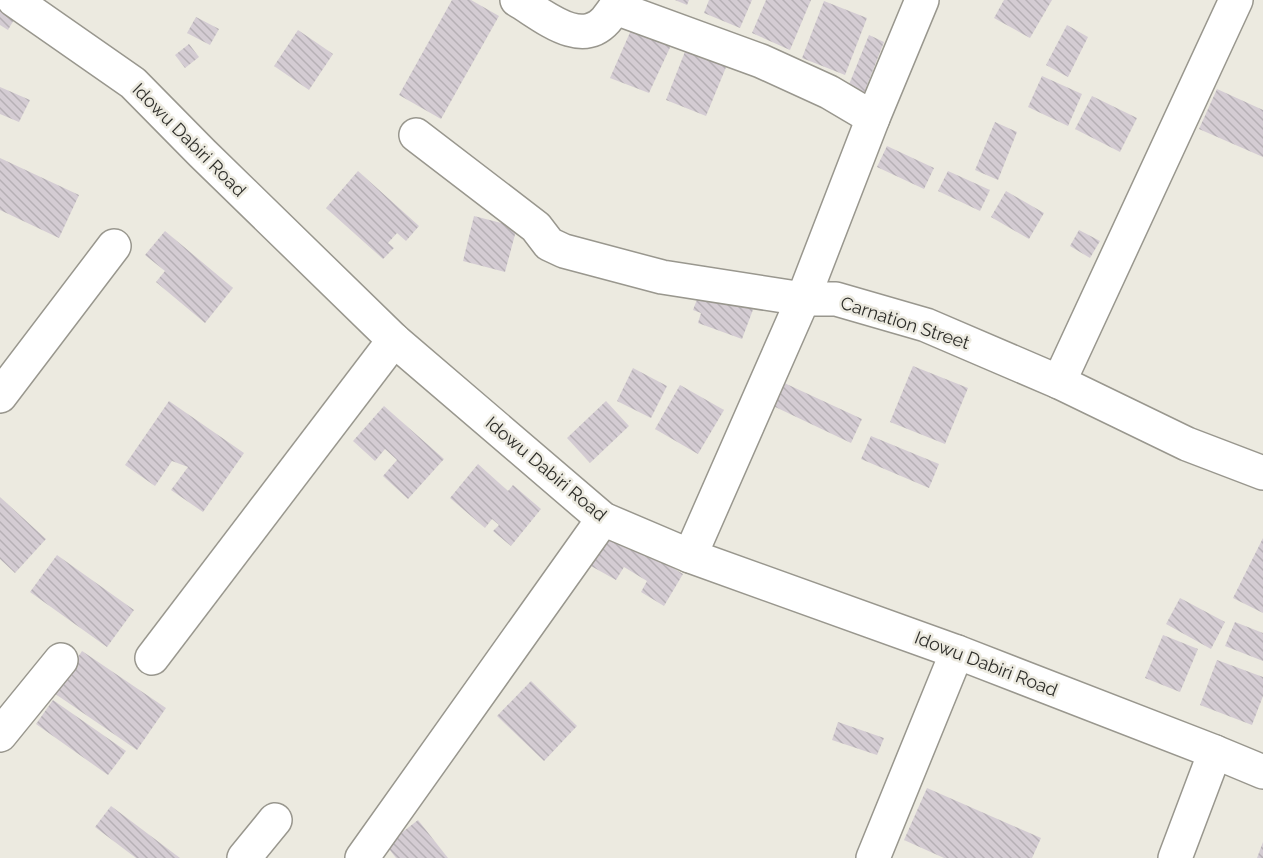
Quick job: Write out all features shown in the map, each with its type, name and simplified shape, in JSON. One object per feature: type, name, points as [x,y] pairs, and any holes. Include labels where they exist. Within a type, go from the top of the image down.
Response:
[{"type":"street","name":"Idowu Dabiri Road","points":[[14,0],[133,83],[394,340],[603,519],[690,556],[957,652],[1263,772]]},
{"type":"street","points":[[518,0],[568,30],[588,33],[601,25],[617,4],[761,61],[829,92],[873,118]]},
{"type":"street","points":[[690,556],[803,299],[873,118],[922,0]]},
{"type":"street","points":[[1059,382],[1236,0]]},
{"type":"street","name":"Carnation Street","points":[[416,135],[536,227],[549,244],[564,252],[662,277],[803,299],[836,299],[926,325],[1059,382],[1187,444],[1263,473]]},
{"type":"street","points":[[0,396],[114,246]]},
{"type":"street","points":[[152,658],[394,340]]},
{"type":"street","points":[[362,858],[603,519]]},
{"type":"street","points":[[873,858],[957,652]]},
{"type":"street","points":[[0,735],[61,660]]},
{"type":"street","points":[[1175,858],[1215,752]]},
{"type":"street","points":[[244,858],[275,820]]},
{"type":"building","points":[[0,0],[19,11],[8,30],[0,25]]},
{"type":"building","points":[[452,0],[471,0],[499,16],[441,119],[399,95]]},
{"type":"building","points":[[675,0],[689,0],[687,5]]},
{"type":"building","points":[[709,0],[752,0],[740,28],[704,13]]},
{"type":"building","points":[[766,0],[811,0],[790,50],[752,33]]},
{"type":"building","points":[[1004,0],[1052,0],[1030,38],[994,18]]},
{"type":"building","points":[[824,1],[867,18],[845,75],[802,58]]},
{"type":"building","points":[[196,17],[219,29],[210,45],[187,33]]},
{"type":"building","points":[[635,21],[674,39],[649,93],[610,78]]},
{"type":"building","points":[[1067,25],[1088,37],[1068,77],[1046,65]]},
{"type":"building","points":[[298,30],[333,54],[309,90],[274,66]]},
{"type":"building","points":[[869,35],[884,42],[864,93],[848,87]]},
{"type":"building","points":[[189,44],[199,57],[185,68],[175,55]]},
{"type":"building","points":[[688,44],[729,60],[706,116],[666,100]]},
{"type":"building","points":[[1042,76],[1082,94],[1068,126],[1028,107]]},
{"type":"building","points":[[0,87],[30,100],[19,122],[0,114]]},
{"type":"building","points":[[1217,89],[1263,110],[1263,157],[1199,129]]},
{"type":"building","points":[[1092,96],[1137,118],[1120,152],[1075,129]]},
{"type":"building","points":[[995,122],[1017,132],[998,180],[975,170]]},
{"type":"building","points":[[887,146],[934,168],[924,189],[877,167]]},
{"type":"building","points":[[0,158],[79,195],[59,238],[0,210]]},
{"type":"building","points":[[358,171],[419,226],[406,241],[397,233],[388,243],[394,248],[383,259],[326,208]]},
{"type":"building","points":[[948,171],[990,190],[980,211],[938,191]]},
{"type":"building","points":[[1006,191],[1044,213],[1029,239],[991,217]]},
{"type":"building","points":[[474,216],[517,227],[505,272],[463,261]]},
{"type":"building","points":[[1079,230],[1100,241],[1090,258],[1070,246]]},
{"type":"building","points":[[165,231],[233,288],[205,323],[156,282],[165,271],[145,255]]},
{"type":"building","points":[[701,289],[754,307],[742,339],[698,323],[701,313],[693,310]]},
{"type":"building","points":[[913,366],[968,388],[945,444],[890,422]]},
{"type":"building","points":[[633,368],[667,386],[651,418],[617,401]]},
{"type":"building","points":[[780,381],[862,419],[851,443],[769,404]]},
{"type":"building","points":[[680,385],[724,410],[698,454],[655,429]]},
{"type":"building","points":[[169,401],[244,453],[203,512],[171,490],[188,467],[172,461],[155,486],[125,465]]},
{"type":"building","points":[[606,401],[629,426],[590,463],[567,438]]},
{"type":"building","points":[[384,406],[444,459],[408,499],[383,476],[397,460],[385,449],[375,461],[353,441]]},
{"type":"building","points":[[871,436],[939,464],[929,488],[861,459]]},
{"type":"building","points":[[478,464],[508,491],[513,485],[541,509],[511,546],[493,531],[499,525],[492,519],[485,528],[450,498]]},
{"type":"building","points":[[0,497],[46,539],[15,573],[0,559]]},
{"type":"building","points":[[612,531],[683,574],[664,606],[641,592],[647,581],[624,567],[616,580],[591,566]]},
{"type":"building","points":[[1263,538],[1263,613],[1233,598]]},
{"type":"building","points":[[57,555],[134,610],[107,647],[30,592]]},
{"type":"building","points":[[1180,598],[1225,622],[1211,649],[1166,624]]},
{"type":"building","points":[[1235,622],[1263,633],[1263,661],[1225,646]]},
{"type":"building","points":[[1163,635],[1198,649],[1180,692],[1145,678]]},
{"type":"building","points":[[82,651],[166,708],[137,750],[54,693]]},
{"type":"building","points":[[1217,660],[1263,677],[1263,696],[1252,725],[1200,705]]},
{"type":"building","points":[[531,681],[577,726],[544,761],[497,716]]},
{"type":"building","points":[[53,700],[126,751],[108,775],[36,724]]},
{"type":"building","points":[[838,722],[884,738],[877,755],[832,740]]},
{"type":"building","points":[[927,788],[1041,838],[1032,858],[944,858],[904,840]]},
{"type":"building","points":[[111,806],[180,858],[136,858],[95,827]]},
{"type":"building","points":[[418,820],[448,858],[396,858],[386,845]]},
{"type":"building","points":[[1263,842],[1263,858],[1257,858]]}]
